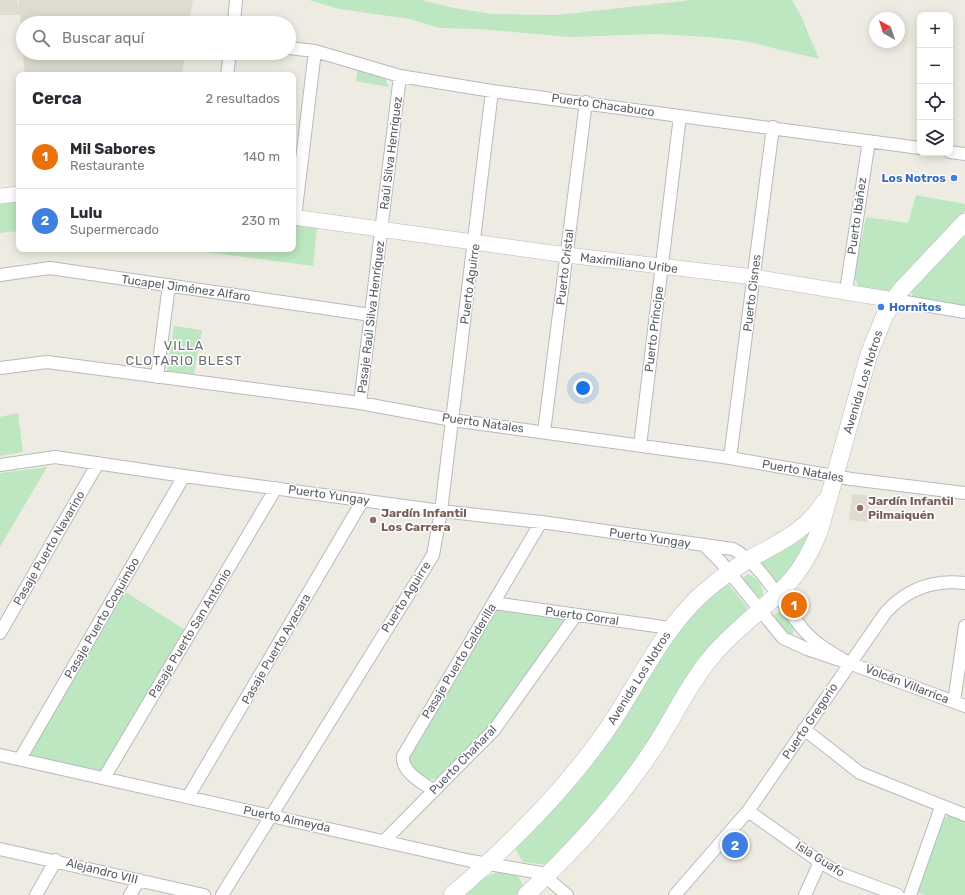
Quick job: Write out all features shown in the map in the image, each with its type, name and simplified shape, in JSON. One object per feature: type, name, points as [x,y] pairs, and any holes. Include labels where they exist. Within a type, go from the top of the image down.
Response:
[{"type":"main road","name":"Avenida Los Notros","points":[[526,895],[546,877],[602,816],[634,776],[703,667],[714,654],[777,594],[799,570],[813,546],[825,512],[869,354],[885,315],[906,284],[965,222]]},
{"type":"main road","name":"Avenida Los Notros","points":[[452,895],[488,863],[548,803],[582,763],[612,722],[670,628],[691,605],[729,572],[791,536],[813,517],[825,499],[835,476]]},
{"type":"street","points":[[235,16],[236,0]]},
{"type":"street","name":"Puerto Chacabuco","points":[[296,49],[315,51],[400,76],[492,91],[586,102],[917,148]]},
{"type":"street","points":[[296,201],[315,51]]},
{"type":"street","points":[[227,72],[229,60]]},
{"type":"street","name":"Raúl Silva Henríquez","points":[[382,230],[400,76]]},
{"type":"street","name":"Puerto Aguirre","points":[[222,895],[433,555],[441,511],[475,243],[492,91]]},
{"type":"street","name":"Puerto Cristal","points":[[544,432],[586,102]]},
{"type":"street","name":"Puerto Príncipe","points":[[640,446],[680,116]]},
{"type":"street","name":"Puerto Cisnes","points":[[730,458],[773,127]]},
{"type":"street","name":"Puerto Ibáñez","points":[[846,291],[868,141]]},
{"type":"street","points":[[953,152],[965,154]]},
{"type":"street","points":[[0,196],[16,194]]},
{"type":"street","name":"Maximiliano Uribe","points":[[296,217],[567,255],[754,277],[846,291],[965,312]]},
{"type":"street","name":"Pasaje Raúl Silva Henríquez","points":[[360,403],[382,230]]},
{"type":"street","name":"Tucapel Jiménez Alfaro","points":[[0,275],[50,268],[371,315]]},
{"type":"street","points":[[157,377],[169,285]]},
{"type":"street","name":"Puerto Natales","points":[[0,368],[47,362],[360,403],[452,420],[730,458],[835,476],[965,492]]},
{"type":"street","name":"Puerto Yungay","points":[[0,465],[55,457],[441,511],[541,522],[734,549],[748,560]]},
{"type":"street","name":"Pasaje Puerto Navarino","points":[[0,633],[98,463]]},
{"type":"street","name":"Pasaje Puerto Coquimbo","points":[[20,759],[184,476]]},
{"type":"street","name":"Pasaje Puerto San Antonio","points":[[104,778],[276,488]]},
{"type":"street","name":"Pasaje Puerto Ayacara","points":[[188,797],[363,500]]},
{"type":"street","name":"Pasaje Puerto Calderilla","points":[[434,791],[406,770],[402,763],[402,756],[541,522]]},
{"type":"street","name":"Puerto Yungay","points":[[705,546],[729,572]]},
{"type":"street","name":"Volcán Villarrica","points":[[748,560],[777,594],[803,630],[829,652],[849,663]]},
{"type":"street","name":"Volcán Villarrica","points":[[729,572],[783,638],[807,649],[960,704]]},
{"type":"street","name":"Puerto Gregorio","points":[[675,895],[748,811],[849,663],[886,612],[907,594],[932,583],[965,583]]},
{"type":"street","name":"Puerto Corral","points":[[494,603],[670,628]]},
{"type":"street","name":"Puerto Chañaral","points":[[384,841],[494,730],[576,615]]},
{"type":"street","points":[[960,704],[965,626]]},
{"type":"street","points":[[804,729],[860,773],[941,807],[965,815]]},
{"type":"street","name":"Puerto Almeyda","points":[[0,755],[384,841],[533,871],[546,877],[567,895]]},
{"type":"street","points":[[910,895],[941,807]]},
{"type":"street","name":"Isla Guafo","points":[[748,811],[820,862],[841,874],[898,895]]},
{"type":"street","name":"Alejandro VIII","points":[[0,849],[56,860],[204,895]]},
{"type":"street","points":[[36,895],[56,860]]},
{"type":"street","points":[[806,895],[820,862]]},
{"type":"street","points":[[130,895],[139,880]]},
{"type":"shaded area","points":[[0,0],[17,0],[19,7],[19,0],[193,0],[190,16],[0,15]]},
{"type":"shaded area","points":[[24,60],[184,60],[182,72],[25,72]]},
{"type":"shaded area","name":"Jardín Infantil Pilmaiquén","points":[[852,494],[870,496],[868,522],[849,520]]},
{"type":"green space","points":[[309,0],[421,0],[454,8],[492,14],[557,15],[691,0],[792,0],[801,16],[819,59],[745,41],[709,37],[655,34],[570,37],[479,29],[439,28],[410,19],[339,9]]},
{"type":"green space","points":[[358,67],[384,76],[389,87],[356,81]]},
{"type":"green space","points":[[916,195],[965,204],[965,211],[891,292],[859,288],[854,276],[866,217],[908,223]]},
{"type":"green space","points":[[16,201],[16,231],[0,233],[0,204]]},
{"type":"green space","points":[[296,223],[317,227],[313,266],[206,252],[296,252]]},
{"type":"green space","points":[[965,231],[965,307],[917,301],[912,295],[912,290]]},
{"type":"green space","points":[[174,326],[202,330],[194,374],[167,371]]},
{"type":"green space","points":[[18,413],[23,452],[0,456],[0,417]]},
{"type":"green space","points":[[47,467],[0,547],[0,473]]},
{"type":"green space","points":[[819,520],[785,580],[776,584],[759,563]]},
{"type":"green space","points":[[748,574],[757,580],[761,586],[763,596],[760,598],[751,592],[745,584],[743,578]]},
{"type":"green space","points":[[728,584],[747,607],[746,612],[699,657],[654,734],[618,784],[584,825],[547,865],[523,862],[516,850],[517,846],[609,740],[627,715],[668,641],[701,602]]},
{"type":"green space","points":[[124,591],[185,630],[106,767],[99,772],[29,755]]},
{"type":"green space","points":[[499,610],[562,619],[564,622],[489,726],[440,777],[429,780],[410,769],[408,754],[491,615]]},
{"type":"green space","points":[[780,611],[793,625],[794,628],[792,635],[784,632],[773,616]]},
{"type":"green space","points":[[950,815],[965,821],[965,895],[925,895],[918,893],[916,888],[942,819]]},
{"type":"green space","points":[[502,872],[513,874],[521,881],[523,888],[517,895],[462,895],[485,877]]},
{"type":"place","name":"Los Notros","points":[[954,178]]},
{"type":"place","name":"Hornitos","points":[[881,307]]},
{"type":"place","name":"Jardín Infantil Pilmaiquén","points":[[860,508]]},
{"type":"place","name":"Jardín Infantil Los Carrera","points":[[373,520]]},
{"type":"place","name":"Mil Sabores","points":[[794,605]]},
{"type":"place","name":"Lulu","points":[[735,845]]},
{"type":"district","name":"VILLA CLOTARIO BLEST","points":[[184,352]]}]
